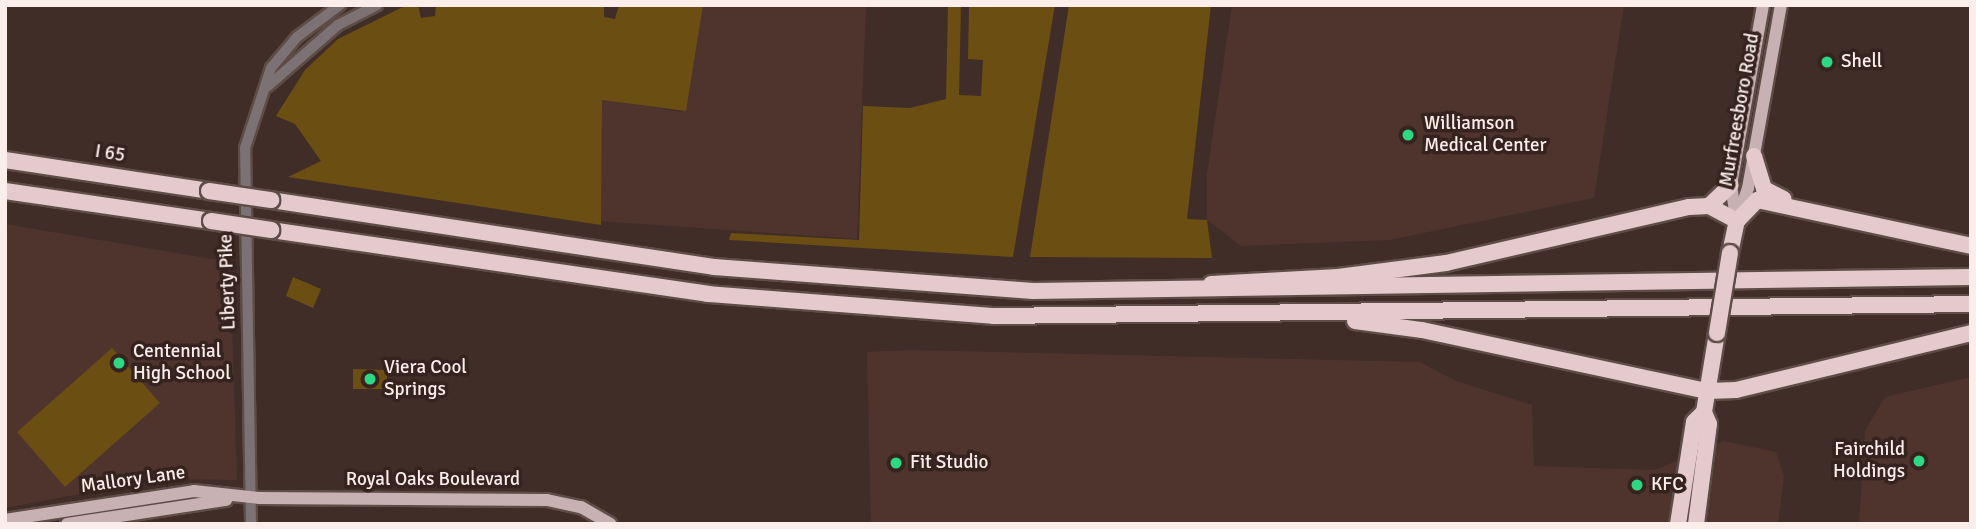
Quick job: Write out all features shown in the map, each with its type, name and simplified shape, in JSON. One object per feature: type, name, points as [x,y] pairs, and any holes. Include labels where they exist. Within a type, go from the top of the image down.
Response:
[{"type":"highway","points":[[1754,156],[1764,189],[1798,207]]},
{"type":"highway","name":"I 65","points":[[5,160],[714,267],[924,286],[1179,293],[1971,277]]},
{"type":"highway","points":[[1179,293],[1223,281],[1338,277],[1446,263],[1709,206],[1731,185]]},
{"type":"highway","points":[[5,191],[708,294],[994,316],[1213,316],[1971,304]]},
{"type":"highway","points":[[1709,206],[1737,220],[1757,200],[1971,246]]},
{"type":"highway","name":"Murfreesboro Road","points":[[1696,524],[1709,424],[1704,412],[1737,220]]},
{"type":"highway","points":[[1213,316],[1350,320],[1422,330],[1707,391],[1736,390],[1971,333]]},
{"type":"highway","name":"Murfreesboro Road","points":[[1678,524],[1694,422],[1704,412]]},
{"type":"main road","name":"Murfreesboro Road","points":[[1737,220],[1731,185],[1763,5]]},
{"type":"main road","name":"Murfreesboro Road","points":[[1737,220],[1754,156],[1781,5]]},
{"type":"main road","name":"Mallory Lane","points":[[5,520],[169,491],[250,497]]},
{"type":"main road","name":"Mallory Lane","points":[[67,524],[156,506],[250,497]]},
{"type":"main road","name":"Royal Oaks Boulevard","points":[[250,497],[547,500],[582,507],[610,524]]},
{"type":"street","name":"Liberty Pike","points":[[251,524],[242,176],[251,123],[268,86],[271,68],[285,50],[340,5]]},
{"type":"street","name":"Liberty Pike","points":[[268,86],[338,25],[377,5]]},
{"type":"shaded area","points":[[407,5],[418,5],[421,18],[435,16],[436,5],[604,5],[604,17],[615,19],[619,5],[703,5],[686,111],[602,100],[601,225],[288,177],[321,161],[295,124],[276,116],[305,70],[338,39]]},
{"type":"shaded area","points":[[697,5],[866,5],[857,239],[599,221],[600,99],[682,112]]},
{"type":"shaded area","points":[[948,5],[961,5],[959,95],[981,96],[983,60],[968,59],[969,5],[1055,5],[1013,257],[729,240],[731,233],[859,240],[863,106],[910,108],[946,99]]},
{"type":"shaded area","points":[[1069,5],[1211,5],[1187,219],[1207,220],[1212,258],[1030,257]]},
{"type":"shaded area","name":"Williamson Medical Center","points":[[1232,5],[1624,5],[1594,198],[1389,240],[1241,246],[1207,220],[1207,174]]},
{"type":"shaded area","name":"Centennial High School","points":[[5,224],[230,262],[237,480],[161,479],[5,508]]},
{"type":"shaded area","points":[[293,277],[321,289],[313,308],[286,296]]},
{"type":"shaded area","points":[[112,348],[160,403],[65,487],[17,432]]},
{"type":"shaded area","points":[[910,350],[1420,362],[1456,381],[1532,405],[1534,466],[1655,470],[1724,441],[1776,452],[1784,476],[1778,524],[871,524],[867,352]]},
{"type":"shaded area","name":"Viera Cool Springs","points":[[353,369],[387,370],[387,389],[353,389]]},
{"type":"shaded area","points":[[1971,377],[1971,524],[1859,524],[1865,431],[1885,397]]},
{"type":"place","name":"Shell","points":[[1827,62]]},
{"type":"place","name":"Williamson Medical Center","points":[[1408,135]]},
{"type":"place","name":"Centennial High School","points":[[119,363]]},
{"type":"place","name":"Viera Cool Springs","points":[[370,379]]},
{"type":"place","name":"Fairchild Holdings","points":[[1919,461]]},
{"type":"place","name":"Fit Studio","points":[[896,463]]},
{"type":"place","name":"KFC","points":[[1637,485]]}]
